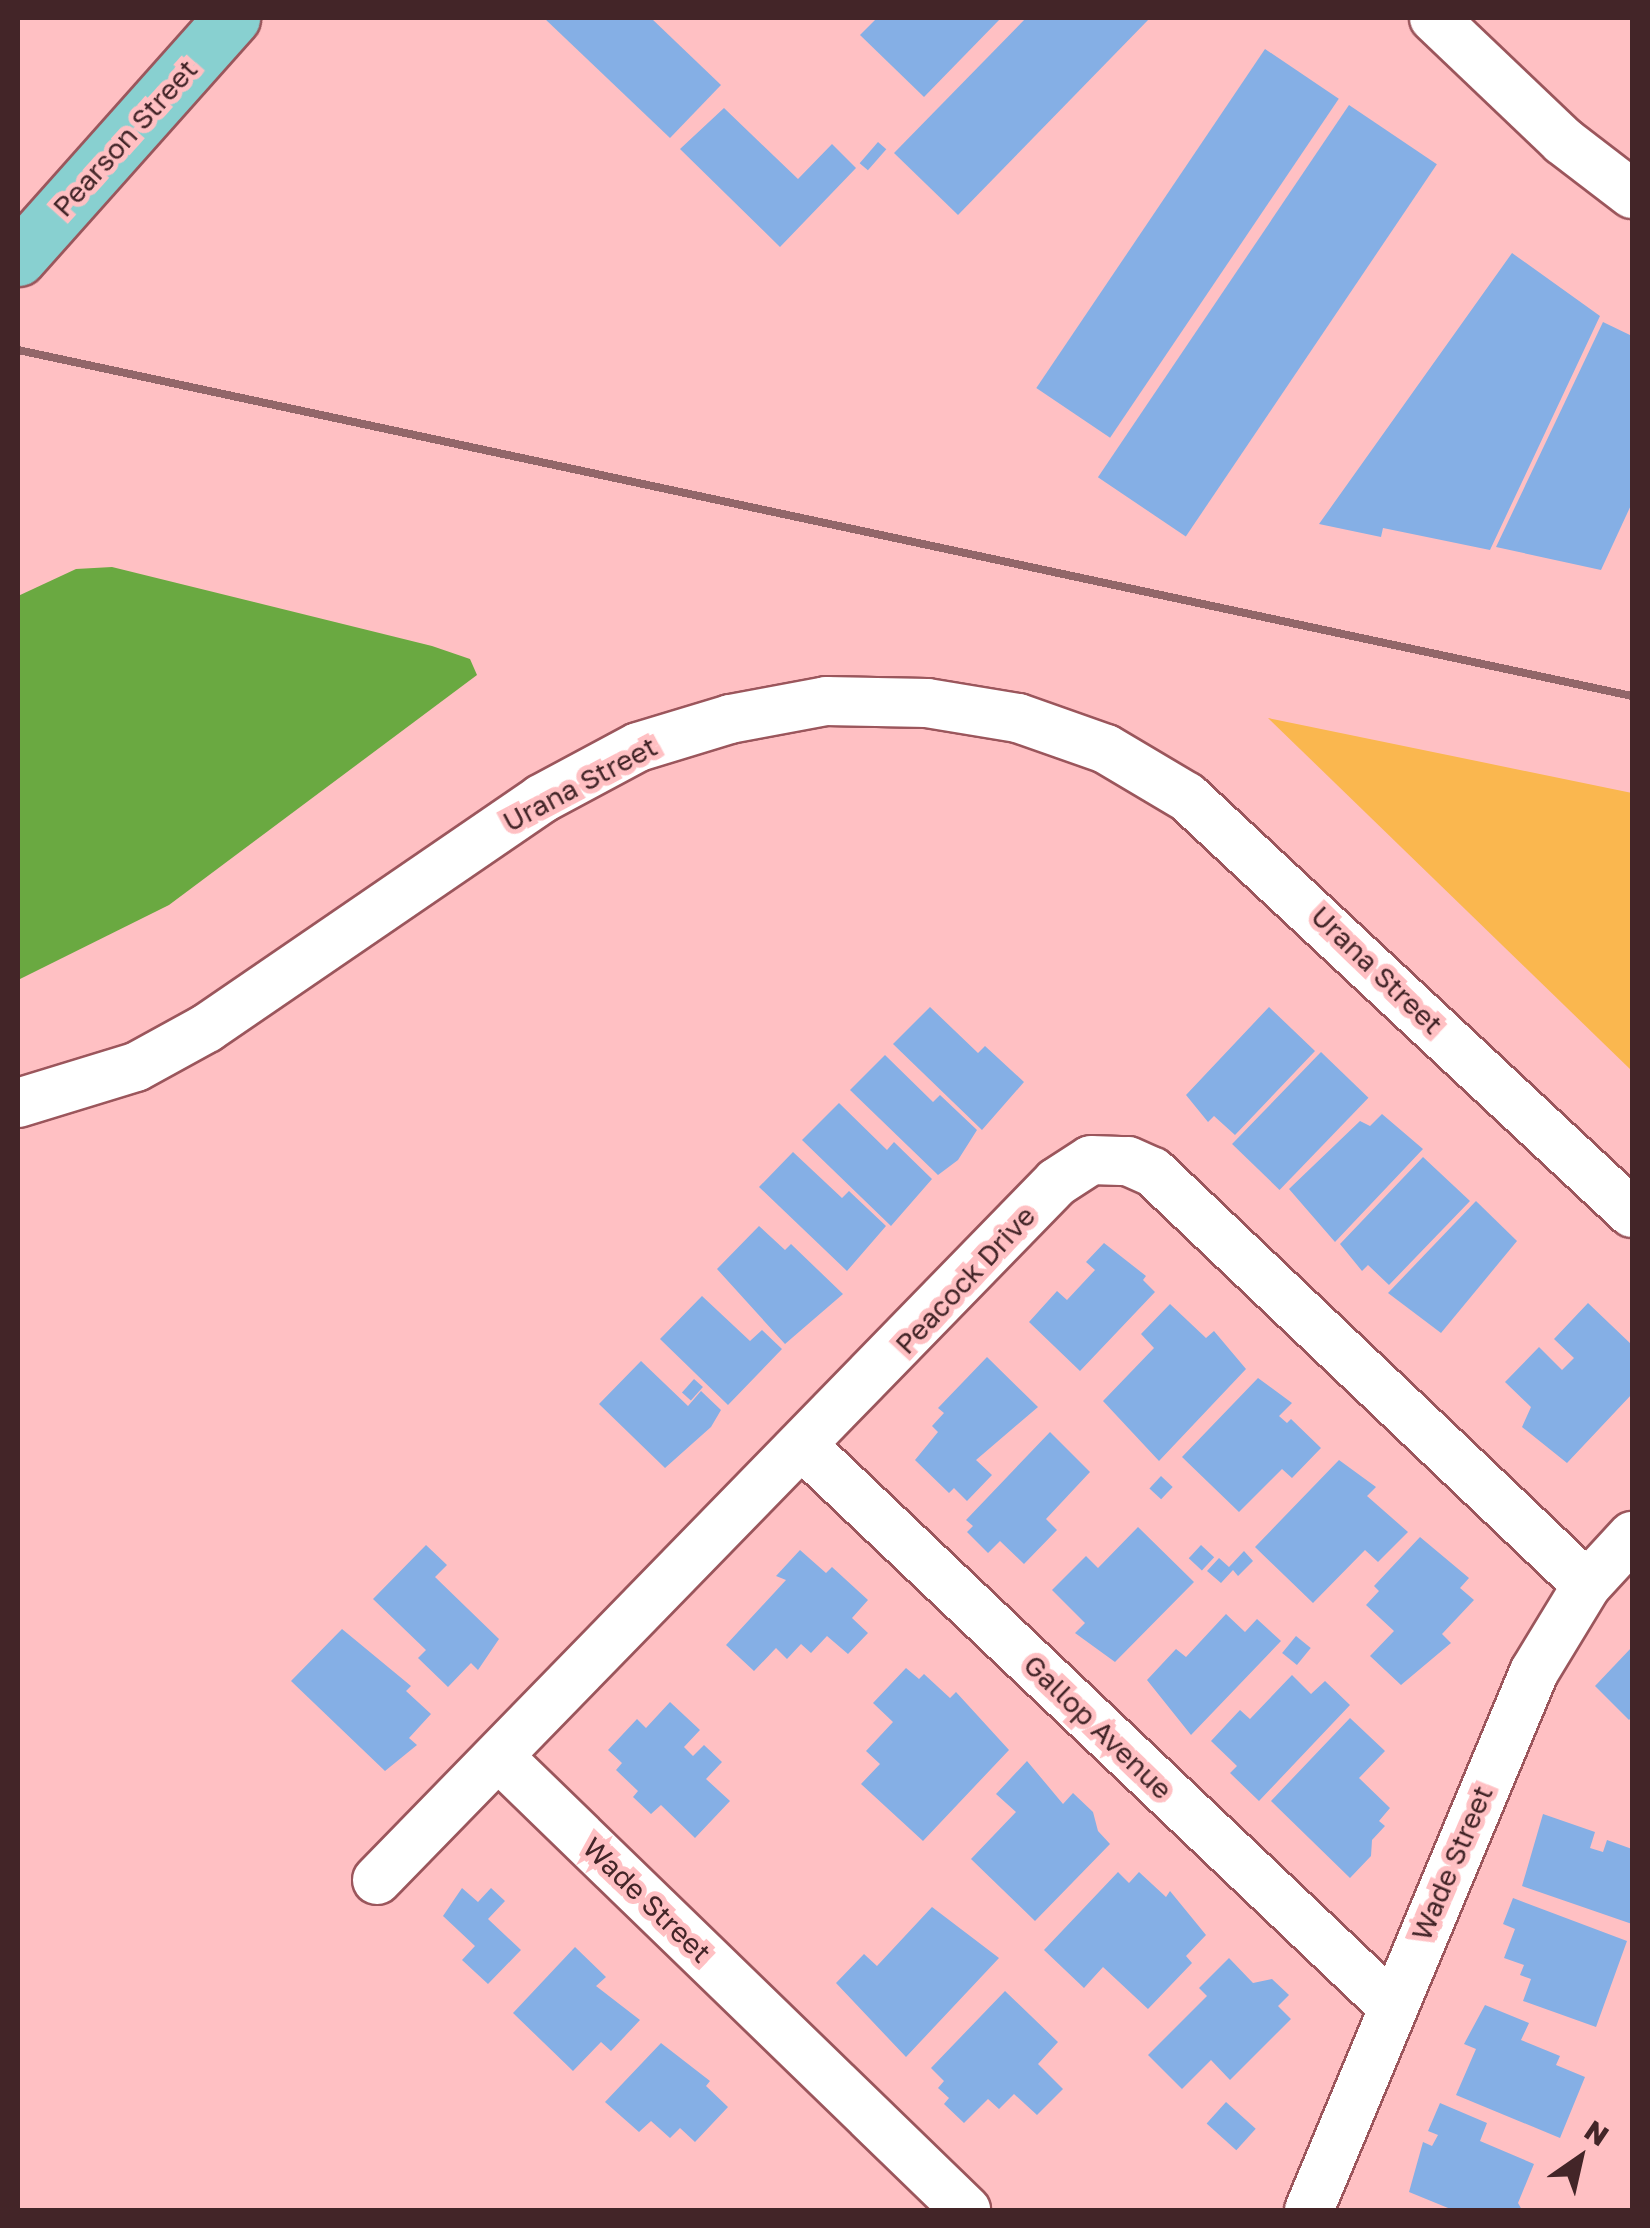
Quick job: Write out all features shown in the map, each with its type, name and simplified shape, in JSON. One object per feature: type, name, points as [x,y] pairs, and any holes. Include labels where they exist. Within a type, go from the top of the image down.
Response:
[{"type":"main road","name":"Pearson Street","points":[[18,258],[232,18]]},
{"type":"street","points":[[1434,18],[1563,141],[1632,194]]},
{"type":"street","name":"Urana Street","points":[[18,1103],[136,1068],[207,1028],[541,799],[638,747],[730,719],[826,700],[927,703],[1018,718],[1106,749],[1187,798],[1632,1213]]},
{"type":"street","name":"Peacock Drive","points":[[377,1880],[805,1448],[1073,1168],[1091,1160],[1128,1160],[1152,1172],[1588,1584]]},
{"type":"street","name":"Gallop Avenue","points":[[805,1448],[1391,2005]]},
{"type":"street","name":"Wade Street","points":[[1310,2210],[1391,2005],[1534,1672],[1588,1584],[1632,1536]]},
{"type":"street","name":"Wade Street","points":[[500,1757],[966,2210]]},
{"type":"shaded area","points":[[112,567],[432,646],[470,659],[477,675],[169,905],[18,980],[18,596],[76,569]]},
{"type":"shaded area","points":[[1268,718],[1632,793],[1632,1071]]},
{"type":"building","points":[[544,18],[651,18],[721,85],[670,138]]},
{"type":"building","points":[[877,18],[1001,18],[924,97],[860,35]]},
{"type":"building","points":[[1026,18],[1150,18],[958,215],[894,153]]},
{"type":"building","points":[[1265,49],[1339,99],[1110,438],[1036,388]]},
{"type":"building","points":[[1349,105],[1437,164],[1186,537],[1098,477]]},
{"type":"building","points":[[724,108],[798,179],[832,144],[856,168],[780,247],[680,149]]},
{"type":"building","points":[[878,142],[886,149],[868,170],[860,163]]},
{"type":"building","points":[[1512,253],[1600,316],[1490,550],[1383,528],[1381,537],[1319,524]]},
{"type":"building","points":[[1603,322],[1632,336],[1632,503],[1601,570],[1496,547]]},
{"type":"building","points":[[930,1007],[978,1053],[985,1046],[1024,1082],[982,1130],[893,1044]]},
{"type":"building","points":[[1269,1007],[1315,1051],[1235,1135],[1214,1116],[1208,1122],[1186,1095]]},
{"type":"building","points":[[1321,1052],[1368,1098],[1280,1190],[1232,1144]]},
{"type":"building","points":[[885,1055],[933,1102],[940,1095],[977,1130],[958,1160],[938,1175],[850,1090]]},
{"type":"building","points":[[839,1103],[887,1150],[894,1142],[932,1179],[891,1226],[802,1140]]},
{"type":"building","points":[[1382,1114],[1423,1149],[1335,1242],[1289,1189],[1360,1121],[1370,1126]]},
{"type":"building","points":[[793,1152],[842,1198],[849,1191],[886,1226],[847,1271],[759,1187]]},
{"type":"building","points":[[1423,1157],[1470,1201],[1389,1285],[1368,1265],[1362,1271],[1340,1244]]},
{"type":"building","points":[[1476,1201],[1517,1241],[1441,1333],[1388,1293]]},
{"type":"building","points":[[759,1226],[785,1250],[791,1244],[843,1294],[785,1344],[717,1269]]},
{"type":"building","points":[[1104,1243],[1146,1276],[1143,1280],[1155,1292],[1080,1371],[1029,1322],[1057,1291],[1067,1300],[1095,1270],[1086,1262]]},
{"type":"building","points":[[702,1296],[750,1341],[762,1330],[782,1349],[728,1405],[660,1339]]},
{"type":"building","points":[[1588,1303],[1632,1345],[1632,1394],[1567,1463],[1522,1427],[1531,1407],[1505,1382],[1539,1347],[1562,1370],[1574,1358],[1554,1339]]},
{"type":"building","points":[[1170,1304],[1206,1338],[1214,1331],[1246,1369],[1159,1461],[1103,1401],[1154,1348],[1141,1334]]},
{"type":"building","points":[[987,1357],[1038,1407],[976,1460],[992,1475],[967,1501],[954,1488],[949,1493],[915,1460],[938,1432],[932,1426],[944,1413],[938,1408]]},
{"type":"building","points":[[641,1361],[688,1406],[701,1391],[721,1410],[711,1427],[665,1468],[599,1404]]},
{"type":"building","points":[[1258,1378],[1292,1403],[1279,1416],[1287,1423],[1291,1419],[1321,1448],[1292,1478],[1282,1469],[1239,1512],[1182,1457]]},
{"type":"building","points":[[694,1379],[703,1387],[691,1400],[682,1392]]},
{"type":"building","points":[[1050,1432],[1090,1472],[1046,1519],[1057,1530],[1024,1564],[1000,1541],[988,1553],[967,1532],[973,1526],[966,1520]]},
{"type":"building","points":[[1339,1460],[1376,1487],[1367,1496],[1408,1532],[1378,1562],[1365,1550],[1313,1603],[1255,1547]]},
{"type":"building","points":[[1161,1476],[1173,1487],[1161,1499],[1149,1488]]},
{"type":"building","points":[[1138,1527],[1194,1582],[1115,1662],[1075,1633],[1085,1623],[1052,1590],[1086,1556],[1098,1568]]},
{"type":"building","points":[[1420,1537],[1469,1578],[1460,1588],[1474,1600],[1442,1634],[1451,1643],[1401,1685],[1370,1656],[1394,1631],[1366,1605],[1379,1591],[1374,1586]]},
{"type":"building","points":[[426,1545],[447,1565],[435,1577],[499,1639],[478,1670],[471,1663],[448,1687],[418,1658],[426,1650],[373,1599]]},
{"type":"building","points":[[1201,1545],[1214,1557],[1202,1570],[1189,1558]]},
{"type":"building","points":[[800,1550],[826,1573],[832,1567],[868,1600],[852,1618],[868,1633],[848,1654],[827,1636],[811,1653],[801,1644],[787,1659],[776,1648],[754,1671],[726,1645],[786,1580],[776,1576]]},
{"type":"building","points":[[1244,1551],[1253,1561],[1238,1576],[1233,1570],[1221,1583],[1207,1571],[1219,1558],[1229,1567]]},
{"type":"building","points":[[1226,1614],[1245,1632],[1257,1619],[1281,1641],[1191,1735],[1147,1680],[1176,1649],[1186,1657]]},
{"type":"building","points":[[342,1629],[411,1686],[406,1691],[431,1714],[409,1738],[417,1745],[385,1771],[291,1681]]},
{"type":"building","points":[[1296,1636],[1311,1648],[1297,1665],[1282,1653]]},
{"type":"building","points":[[1632,1647],[1632,1717],[1629,1720],[1595,1686]]},
{"type":"building","points":[[906,1668],[919,1679],[924,1674],[950,1698],[956,1692],[1009,1750],[923,1841],[861,1784],[880,1764],[866,1751],[893,1722],[873,1703]]},
{"type":"building","points":[[1292,1675],[1311,1694],[1325,1681],[1350,1705],[1259,1801],[1230,1773],[1237,1766],[1211,1741],[1240,1710],[1250,1719]]},
{"type":"building","points":[[670,1702],[700,1730],[684,1747],[693,1756],[704,1745],[722,1762],[706,1779],[730,1801],[695,1838],[661,1805],[651,1814],[633,1797],[638,1791],[616,1770],[622,1763],[608,1750],[637,1719],[646,1728]]},
{"type":"building","points":[[1350,1718],[1385,1751],[1359,1778],[1390,1808],[1379,1821],[1385,1826],[1372,1840],[1371,1856],[1350,1878],[1271,1801]]},
{"type":"building","points":[[1027,1761],[1063,1804],[1073,1793],[1093,1812],[1098,1831],[1110,1844],[1035,1921],[971,1859],[1016,1812],[996,1794]]},
{"type":"building","points":[[1543,1814],[1595,1832],[1590,1848],[1603,1852],[1607,1840],[1632,1849],[1632,1924],[1522,1886]]},
{"type":"building","points":[[1118,1872],[1129,1883],[1139,1872],[1166,1897],[1170,1891],[1206,1935],[1186,1956],[1192,1963],[1148,2009],[1103,1967],[1084,1988],[1044,1950]]},
{"type":"building","points":[[462,1888],[478,1902],[491,1888],[505,1901],[488,1919],[521,1950],[488,1984],[462,1960],[475,1946],[443,1916]]},
{"type":"building","points":[[1513,1898],[1627,1941],[1596,2027],[1523,2001],[1531,1979],[1520,1975],[1524,1965],[1504,1958],[1515,1929],[1503,1924]]},
{"type":"building","points":[[932,1907],[999,1958],[906,2057],[836,1983],[864,1954],[877,1966]]},
{"type":"building","points":[[575,1947],[606,1977],[596,1986],[640,2020],[611,2051],[601,2042],[573,2071],[513,2013]]},
{"type":"building","points":[[1229,1958],[1253,1983],[1272,1979],[1289,1995],[1278,2006],[1291,2019],[1230,2080],[1211,2060],[1182,2089],[1148,2055],[1207,1996],[1199,1988]]},
{"type":"building","points":[[1005,1991],[1058,2042],[1038,2064],[1063,2089],[1037,2115],[1014,2094],[999,2109],[988,2099],[964,2123],[944,2104],[949,2098],[938,2088],[944,2081],[931,2068]]},
{"type":"building","points":[[1485,2005],[1529,2023],[1521,2040],[1560,2056],[1556,2065],[1585,2077],[1560,2138],[1456,2095],[1476,2049],[1464,2044]]},
{"type":"building","points":[[661,2043],[710,2081],[706,2086],[728,2107],[695,2142],[680,2128],[670,2138],[651,2121],[639,2132],[605,2102]]},
{"type":"building","points":[[1226,2102],[1256,2129],[1236,2150],[1207,2124]]},
{"type":"building","points":[[1440,2103],[1487,2123],[1480,2141],[1534,2164],[1518,2203],[1522,2210],[1453,2210],[1409,2192],[1423,2142],[1432,2146],[1438,2135],[1428,2131]]},
{"type":"railway","points":[[18,350],[1632,696]]}]
